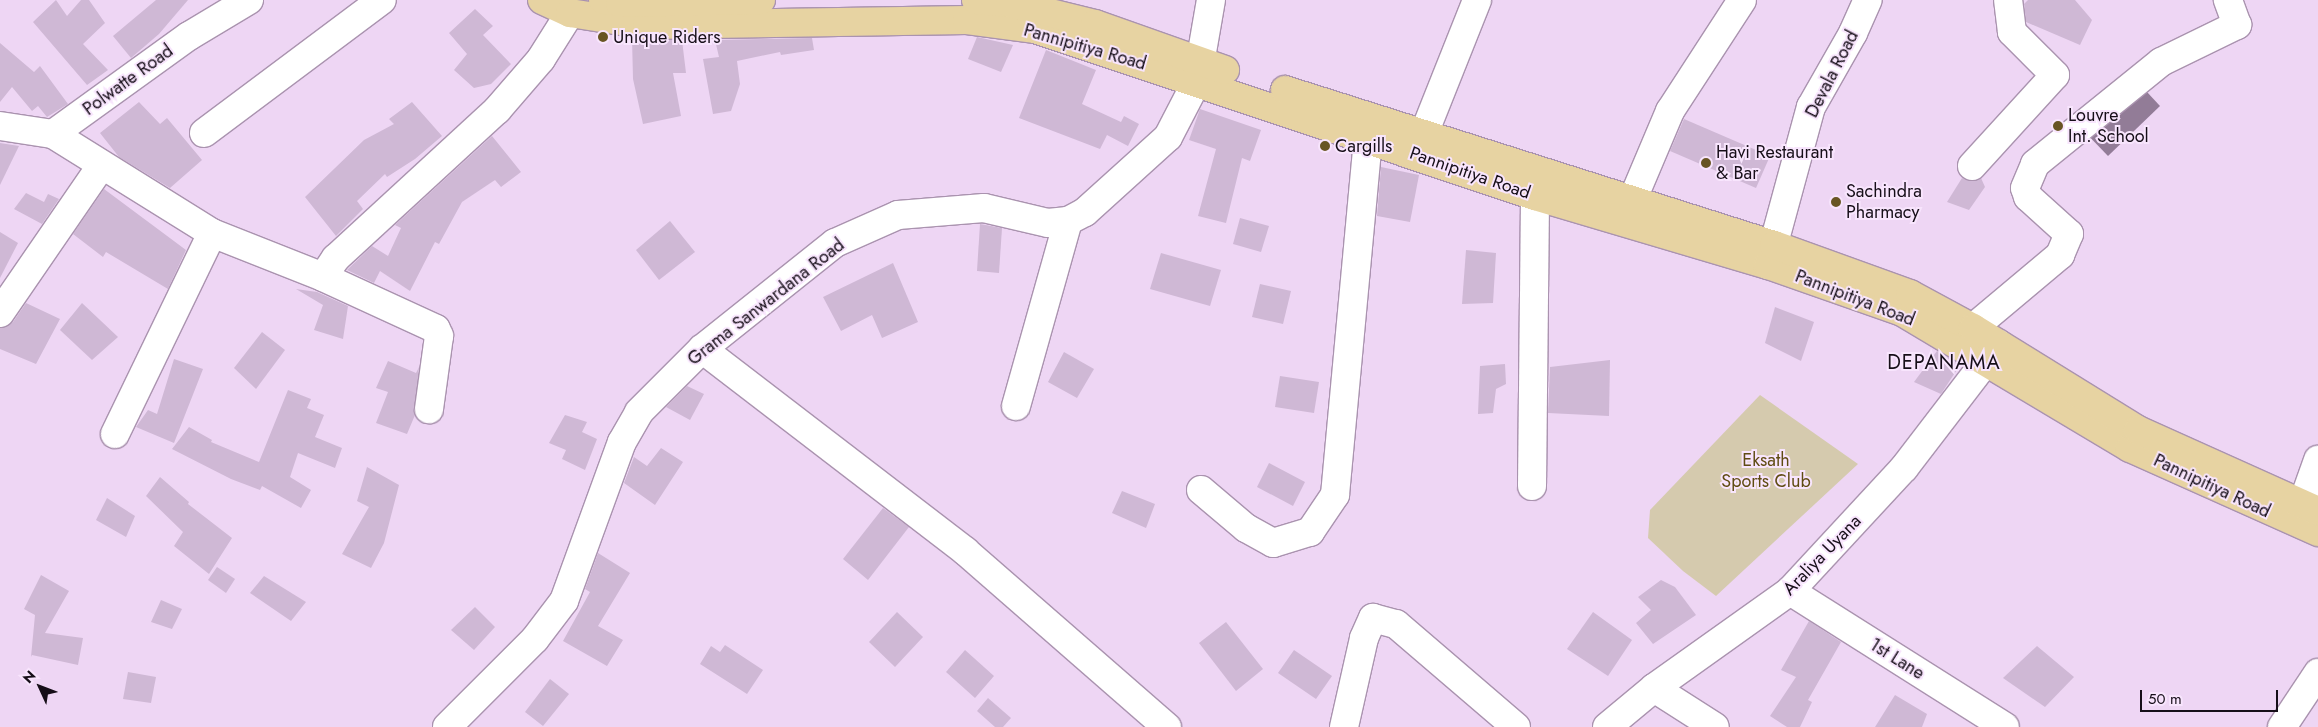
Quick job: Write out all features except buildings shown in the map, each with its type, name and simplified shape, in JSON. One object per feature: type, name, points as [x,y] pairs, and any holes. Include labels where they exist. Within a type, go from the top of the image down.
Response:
[{"type":"main road","name":"Pannipitiya Road","points":[[542,0],[570,13],[647,25],[967,20],[1035,29],[1199,71],[1423,136],[1632,201],[1771,255],[1993,352],[2138,430],[2310,508]]},
{"type":"main road","points":[[603,0],[620,3],[761,0]]},
{"type":"main road","name":"Pannipitiya Road","points":[[976,0],[1010,2],[1095,24],[1199,71],[1368,139],[1535,196],[1771,255],[1910,294],[1973,328],[1993,352],[2130,448],[2292,523],[2318,532]]},
{"type":"street","name":"Polwatte Road","points":[[53,134],[189,36],[249,0]]},
{"type":"street","points":[[204,133],[382,0]]},
{"type":"street","name":"Grama Sanwardana Road","points":[[447,727],[536,639],[564,601],[622,442],[639,412],[702,349],[835,242],[898,215],[984,208],[1048,223],[1068,220],[1085,212],[1168,137],[1199,71],[1211,0]]},
{"type":"street","points":[[1423,136],[1477,0]]},
{"type":"street","points":[[1632,201],[1670,111],[1742,0]]},
{"type":"street","name":"Devala Road","points":[[1771,255],[1811,107],[1853,33],[1868,0]]},
{"type":"street","points":[[1972,166],[2055,75],[2012,32],[2008,0]]},
{"type":"street","points":[[1973,328],[2060,254],[2069,234],[2028,197],[2025,188],[2035,164],[2161,62],[2237,25],[2228,0]]},
{"type":"street","points":[[323,276],[336,258],[497,110],[541,59],[570,13]]},
{"type":"street","points":[[0,126],[53,134],[101,166],[212,234],[323,276],[436,329],[439,336],[428,409]]},
{"type":"street","points":[[1201,490],[1246,528],[1273,543],[1310,532],[1335,495],[1368,139]]},
{"type":"street","points":[[0,313],[101,166]]},
{"type":"street","points":[[1532,486],[1535,196]]},
{"type":"street","points":[[1016,406],[1068,220]]},
{"type":"street","points":[[115,434],[212,234]]},
{"type":"street","points":[[702,349],[965,551],[1167,727]]},
{"type":"street","name":"Araliya Uyana","points":[[1608,727],[1654,688],[1790,591],[1904,468],[1993,352]]},
{"type":"street","points":[[2310,508],[2318,460]]},
{"type":"street","name":"1st Lane","points":[[1790,591],[2005,727]]},
{"type":"street","points":[[1344,727],[1364,638],[1374,618],[1396,624],[1516,727]]},
{"type":"street","points":[[2282,727],[2318,673]]},
{"type":"street","points":[[1654,688],[1715,727]]},
{"type":"green space","name":"Eksath Sports Club","points":[[1760,395],[1858,464],[1716,596],[1683,571],[1648,538],[1650,510]]},
{"type":"shaded area","points":[[2134,78],[2160,106],[2108,156],[2082,129]]},
{"type":"place","name":"Unique Riders","points":[[603,37]]},
{"type":"place","name":"Louvre Int. School","points":[[2058,126]]},
{"type":"place","name":"Cargills","points":[[1325,146]]},
{"type":"place","name":"Havi Restaurant & Bar","points":[[1706,163]]},
{"type":"place","name":"Sachindra Pharmacy","points":[[1836,202]]},
{"type":"district","name":"DEPANAMA","points":[[1944,362]]}]
